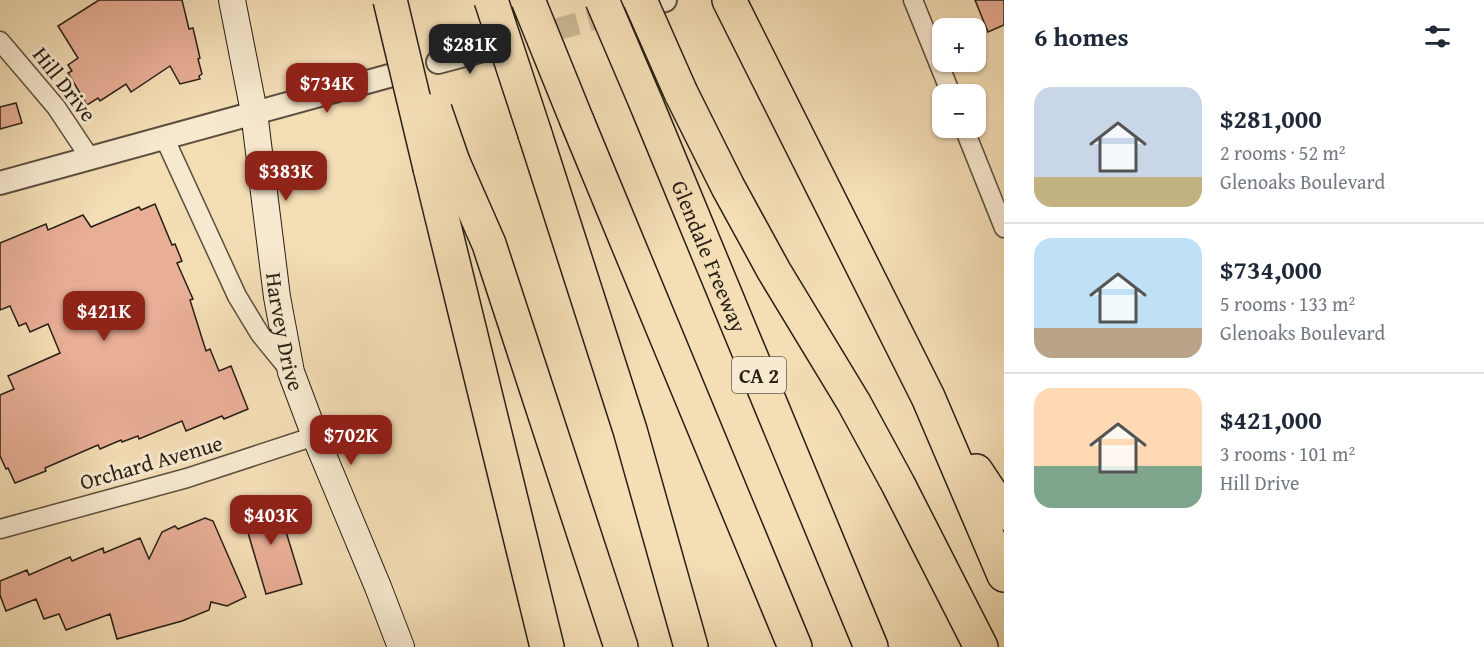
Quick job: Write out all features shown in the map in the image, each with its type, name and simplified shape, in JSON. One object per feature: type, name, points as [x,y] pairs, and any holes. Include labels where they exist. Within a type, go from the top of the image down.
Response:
[{"type":"highway","points":[[390,0],[442,165],[489,244],[621,647]]},
{"type":"highway","points":[[398,0],[429,94],[442,165],[547,647]]},
{"type":"highway","points":[[491,0],[630,430],[691,647]]},
{"type":"highway","points":[[528,0],[795,647]]},
{"type":"highway","name":"Glendale Freeway","points":[[602,0],[872,647]]},
{"type":"highway","points":[[729,0],[928,397],[1004,575]]},
{"type":"highway","points":[[653,1],[681,93],[728,187],[774,271],[854,403],[981,647]]},
{"type":"highway","points":[[928,397],[1004,513]]},
{"type":"main road","name":"Harvey Drive","points":[[232,0],[254,112],[277,297],[291,372],[401,647]]},
{"type":"street","points":[[913,0],[947,84]]},
{"type":"street","name":"Hill Drive","points":[[0,41],[56,107],[90,158]]},
{"type":"street","points":[[438,62],[491,48]]},
{"type":"street","points":[[0,183],[389,76]]},
{"type":"street","points":[[164,137],[237,296],[260,333],[291,372]]},
{"type":"street","points":[[968,138],[1004,228]]},
{"type":"street","name":"Orchard Avenue","points":[[0,529],[187,478],[315,436]]},
{"type":"building","points":[[99,0],[182,0],[189,29],[193,28],[200,58],[198,59],[202,74],[199,76],[200,79],[180,84],[170,66],[131,92],[126,84],[100,101],[98,98],[87,105],[68,73],[72,71],[68,65],[78,58],[58,26]]},
{"type":"building","points":[[975,0],[1004,0],[1004,25],[988,32],[986,18],[982,18]]},
{"type":"building","points":[[16,103],[22,123],[0,129],[0,107]]},
{"type":"building","points":[[155,204],[172,245],[175,244],[182,261],[177,263],[193,299],[190,300],[206,351],[210,349],[219,371],[231,366],[248,409],[224,419],[222,416],[186,431],[182,421],[139,439],[138,436],[122,442],[121,440],[100,449],[98,445],[45,468],[46,471],[15,483],[0,456],[0,395],[14,389],[8,376],[60,353],[48,324],[30,332],[26,323],[19,326],[10,306],[0,310],[0,243],[46,224],[48,230],[83,215],[91,227],[139,207],[141,210]]},
{"type":"building","points":[[272,497],[272,500],[276,499],[302,584],[266,594],[241,509],[245,508],[244,505]]},
{"type":"building","points":[[205,518],[213,521],[246,597],[227,606],[211,602],[209,610],[182,621],[117,639],[110,614],[66,630],[59,614],[44,619],[36,599],[6,611],[0,595],[0,581],[27,570],[29,575],[70,557],[72,561],[103,548],[104,553],[140,538],[149,559],[162,532],[175,526],[178,529]]},
{"type":"tunnel","points":[[493,47],[620,12]]}]
